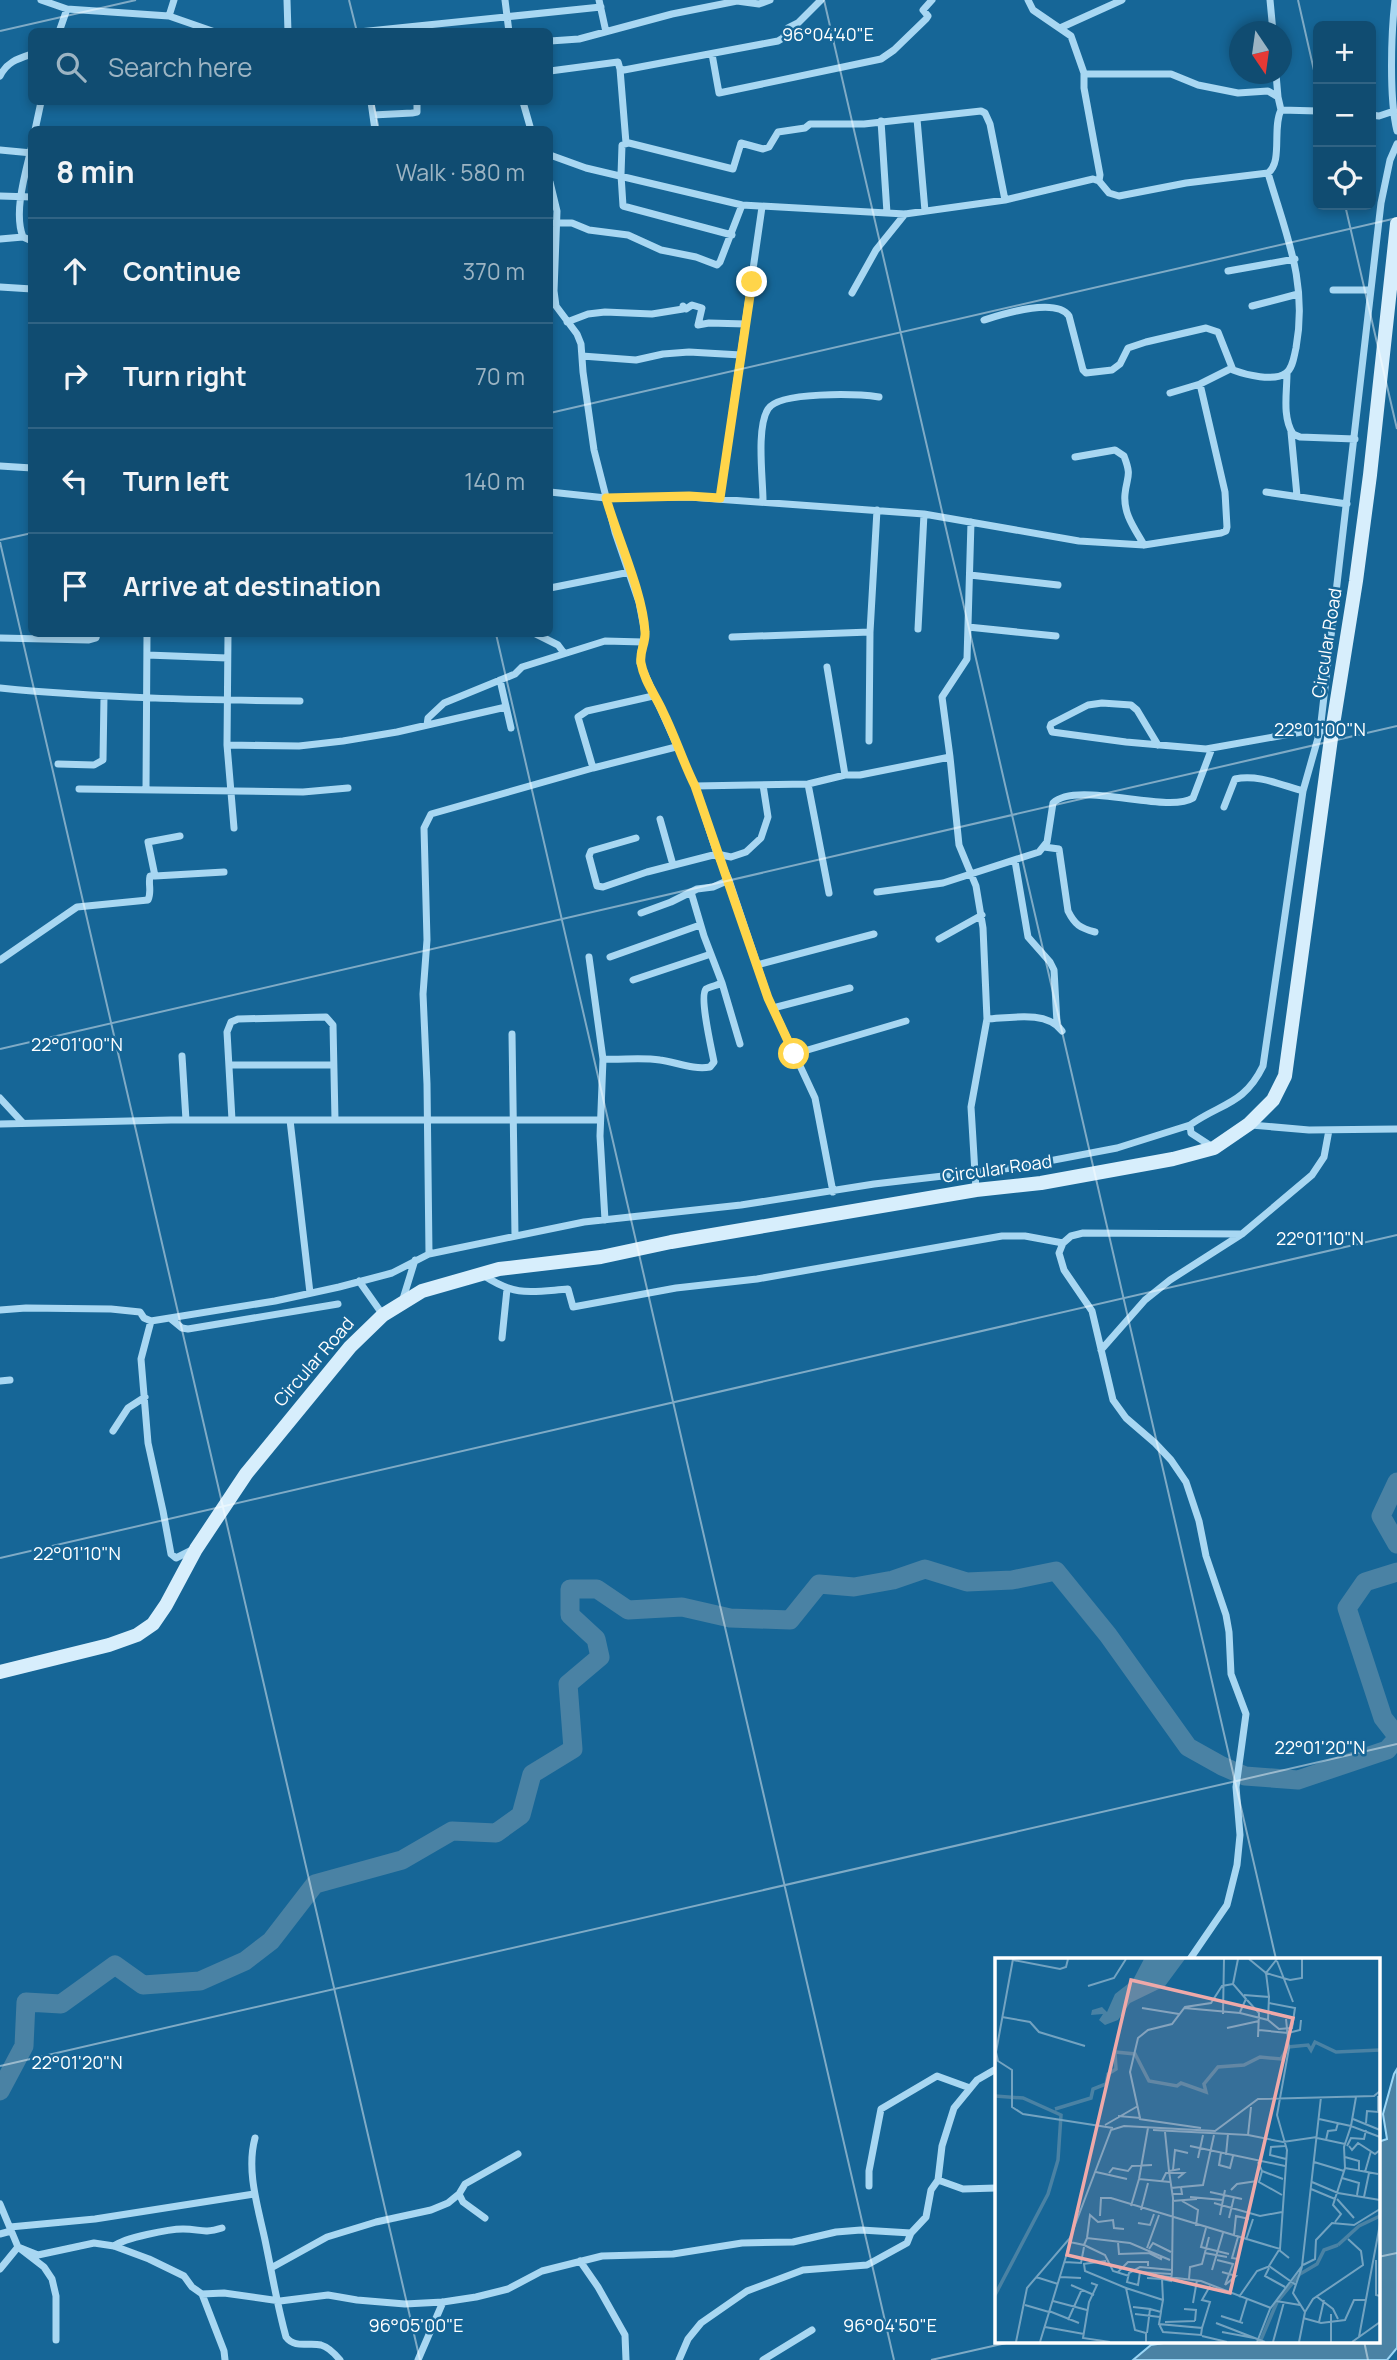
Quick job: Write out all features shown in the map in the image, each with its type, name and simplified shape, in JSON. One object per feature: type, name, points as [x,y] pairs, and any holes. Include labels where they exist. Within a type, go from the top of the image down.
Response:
[{"type":"main road","name":"Circular Road","points":[[0,1672],[109,1646],[137,1635],[153,1624],[196,1549],[246,1474],[350,1347],[383,1315],[422,1291],[499,1269],[601,1257],[671,1242],[976,1190],[1041,1183],[1173,1159],[1214,1148],[1249,1124],[1273,1100],[1285,1076],[1326,731],[1368,488],[1397,224]]},
{"type":"street","points":[[41,0],[67,9],[169,16],[204,28]]},
{"type":"street","points":[[169,16],[174,0]]},
{"type":"street","points":[[287,0],[288,28]]},
{"type":"street","points":[[505,0],[508,28]]},
{"type":"street","points":[[553,41],[579,39],[671,14],[737,1],[759,4],[771,0]]},
{"type":"street","points":[[620,69],[668,63],[778,41],[783,38],[788,28],[821,0]]},
{"type":"street","points":[[712,54],[719,93],[881,59],[926,19],[928,16],[923,10],[932,0]]},
{"type":"street","points":[[1028,0],[1033,10],[1073,40],[1084,73],[1099,181]]},
{"type":"street","points":[[1033,10],[1035,0]]},
{"type":"street","points":[[1060,28],[1122,0]]},
{"type":"street","points":[[1270,0],[1272,21]]},
{"type":"street","points":[[1395,0],[1392,28],[1397,131]]},
{"type":"street","points":[[394,28],[507,18],[600,4],[606,32]]},
{"type":"street","points":[[60,28],[67,9]]},
{"type":"street","points":[[0,76],[5,66],[28,55]]},
{"type":"street","points":[[553,71],[618,62],[626,143],[622,149],[621,175],[622,199],[626,209],[732,235]]},
{"type":"street","points":[[1084,73],[1171,74],[1198,85],[1238,93],[1268,91],[1278,97]]},
{"type":"street","points":[[553,156],[586,168],[742,205],[905,214],[1006,200],[1093,179],[1099,181],[1109,193],[1119,195],[1268,173],[1274,168],[1278,118],[1282,110],[1277,84]]},
{"type":"street","points":[[36,126],[40,105]]},
{"type":"street","points":[[371,105],[374,126]]},
{"type":"street","points":[[373,115],[417,112],[417,105]]},
{"type":"street","points":[[524,105],[530,126]]},
{"type":"street","points":[[1282,110],[1313,111]]},
{"type":"street","points":[[626,143],[733,169],[741,143],[763,149],[769,147],[778,132],[806,128],[810,124],[864,124],[981,111],[985,113],[990,124],[1006,200]]},
{"type":"street","points":[[1376,116],[1394,111]]},
{"type":"street","points":[[917,119],[925,211]]},
{"type":"street","points":[[881,121],[887,213]]},
{"type":"street","points":[[0,1310],[111,1309],[139,1312],[151,1321],[171,1319],[310,1293],[392,1273],[429,1254],[584,1222],[833,1192],[874,1184],[976,1174],[1117,1147],[1190,1125],[1245,1094],[1263,1066],[1303,791],[1326,731],[1347,504],[1381,203],[1390,160],[1397,144]]},
{"type":"street","points":[[0,150],[28,150]]},
{"type":"street","points":[[23,237],[20,230],[22,197],[28,166]]},
{"type":"street","points":[[1268,173],[1295,259],[1299,331],[1287,373],[1287,411],[1297,496]]},
{"type":"street","points":[[0,196],[28,197]]},
{"type":"street","points":[[553,201],[557,211],[554,291],[556,306],[577,334],[581,344],[594,450],[646,632],[640,663],[695,786],[773,1008],[815,1098],[833,1192]]},
{"type":"street","points":[[555,223],[572,223],[589,230],[628,235],[661,250],[696,257],[713,264],[720,262],[742,205]]},
{"type":"street","points":[[720,498],[762,206]]},
{"type":"street","points":[[852,293],[876,250],[905,214]]},
{"type":"street","points":[[0,239],[23,237],[28,239]]},
{"type":"street","points":[[1228,271],[1295,259]]},
{"type":"street","points":[[0,287],[28,289]]},
{"type":"street","points":[[1333,290],[1371,290]]},
{"type":"street","points":[[1252,306],[1298,294]]},
{"type":"street","points":[[567,322],[597,313],[652,314],[684,309],[683,306],[686,309],[692,305],[702,308],[698,325],[746,324]]},
{"type":"street","points":[[984,320],[1049,307],[1062,309],[1069,316],[1084,372],[1090,374],[1115,368],[1131,347],[1211,328],[1218,332],[1231,369],[1236,372],[1267,377],[1287,373]]},
{"type":"street","points":[[582,356],[636,360],[689,352],[741,355]]},
{"type":"street","points":[[1170,393],[1200,384],[1231,369]]},
{"type":"street","points":[[553,492],[606,498],[689,496],[925,514],[1079,541],[1144,545],[1221,533],[1226,531],[1227,527],[1225,492],[1200,384]]},
{"type":"street","points":[[763,501],[763,427],[768,410],[775,402],[822,394],[879,397]]},
{"type":"street","points":[[1291,432],[1297,436],[1354,439]]},
{"type":"street","points":[[1075,457],[1115,450],[1124,456],[1129,478],[1125,495],[1130,523],[1144,545]]},
{"type":"street","points":[[0,466],[28,468]]},
{"type":"street","points":[[1266,492],[1347,504]]},
{"type":"street","points":[[869,741],[870,632],[877,510]]},
{"type":"street","points":[[918,629],[925,514]]},
{"type":"street","points":[[971,522],[967,659],[942,696],[959,845],[972,875],[982,915],[987,1019],[971,1107],[976,1190]]},
{"type":"street","points":[[553,587],[630,572]]},
{"type":"street","points":[[970,575],[1058,585]]},
{"type":"street","points":[[968,627],[1056,636]]},
{"type":"street","points":[[732,637],[870,632]]},
{"type":"street","points":[[0,638],[89,640],[96,637]]},
{"type":"street","points":[[146,790],[147,637]]},
{"type":"street","points":[[228,637],[227,745],[234,828]]},
{"type":"street","points":[[542,637],[558,645],[564,653]]},
{"type":"street","points":[[427,725],[428,718],[444,703],[515,674],[522,667],[605,641],[643,642]]},
{"type":"street","points":[[147,655],[227,658]]},
{"type":"street","points":[[827,667],[845,775]]},
{"type":"street","points":[[500,680],[511,728]]},
{"type":"street","points":[[0,688],[104,697],[300,701]]},
{"type":"street","points":[[593,768],[578,717],[587,711],[653,696]]},
{"type":"street","points":[[58,764],[94,765],[103,761],[104,697]]},
{"type":"street","points":[[1158,745],[1137,710],[1131,705],[1088,705],[1049,727],[1052,732],[1158,745],[1212,748],[1307,731],[1326,731]]},
{"type":"street","points":[[227,745],[299,746],[363,738],[506,707]]},
{"type":"street","points":[[429,1254],[423,994],[427,940],[424,828],[431,814],[676,747]]},
{"type":"street","points":[[877,892],[943,883],[1039,852],[1047,842],[1053,803],[1056,800],[1073,796],[1171,802],[1189,800],[1193,798],[1212,748]]},
{"type":"street","points":[[695,786],[808,784],[950,757]]},
{"type":"street","points":[[1224,807],[1235,779],[1244,777],[1259,778],[1303,791]]},
{"type":"street","points":[[808,784],[829,893]]},
{"type":"street","points":[[636,838],[592,851],[589,856],[597,886],[603,887],[717,854],[731,857],[746,852],[761,838],[768,817],[763,785]]},
{"type":"street","points":[[79,789],[231,793],[348,788]]},
{"type":"street","points":[[660,819],[673,865]]},
{"type":"street","points":[[155,876],[148,842],[180,836]]},
{"type":"street","points":[[1044,847],[1059,849],[1068,911],[1072,919],[1077,927],[1095,932]]},
{"type":"street","points":[[1015,860],[1028,937],[1051,962],[1054,970],[1057,1023],[1062,1031]]},
{"type":"street","points":[[0,960],[72,909],[148,900],[150,877],[224,872]]},
{"type":"street","points":[[640,913],[729,880]]},
{"type":"street","points":[[691,892],[740,1044]]},
{"type":"street","points":[[939,939],[982,915]]},
{"type":"street","points":[[610,957],[701,926]]},
{"type":"street","points":[[757,965],[874,934]]},
{"type":"street","points":[[633,980],[711,954]]},
{"type":"street","points":[[589,957],[603,1059],[600,1121],[605,1220]]},
{"type":"street","points":[[603,1059],[658,1059],[702,1068],[710,1067],[714,1062],[706,1026],[704,994],[706,989],[722,983]]},
{"type":"street","points":[[773,1008],[850,988]]},
{"type":"street","points":[[232,1120],[228,1032],[231,1022],[238,1019],[326,1017],[333,1025],[335,1120]]},
{"type":"street","points":[[987,1019],[1031,1017],[1057,1023]]},
{"type":"street","points":[[794,1054],[906,1021]]},
{"type":"street","points":[[512,1034],[515,1236]]},
{"type":"street","points":[[182,1056],[186,1120]]},
{"type":"street","points":[[229,1065],[334,1065]]},
{"type":"street","points":[[0,1098],[23,1123]]},
{"type":"street","points":[[0,1124],[186,1120],[600,1121]]},
{"type":"street","points":[[290,1120],[310,1293]]},
{"type":"street","points":[[1249,1124],[1329,1130],[1397,1129]]},
{"type":"street","points":[[1190,1125],[1191,1133],[1214,1148]]},
{"type":"street","points":[[1101,1350],[1145,1300],[1170,1280],[1242,1234],[1312,1175],[1324,1157],[1329,1130]]},
{"type":"street","points":[[1191,1958],[1227,1905],[1237,1865],[1240,1835],[1236,1787],[1246,1714],[1231,1674],[1230,1632],[1186,1482],[1171,1460],[1126,1419],[1113,1400],[1092,1311],[1063,1270],[1059,1253],[1063,1243],[1071,1236],[1083,1233],[1242,1234]]},
{"type":"street","points":[[481,1274],[507,1289],[518,1292],[568,1289],[573,1307],[676,1288],[757,1279],[1002,1236],[1025,1236],[1063,1243]]},
{"type":"street","points":[[401,1304],[416,1259]]},
{"type":"street","points":[[359,1281],[383,1315]]},
{"type":"street","points":[[502,1338],[507,1289]]},
{"type":"street","points":[[171,1319],[182,1328],[188,1329],[338,1304]]},
{"type":"street","points":[[151,1321],[141,1359],[148,1443],[163,1511],[167,1544],[176,1558],[196,1549]]},
{"type":"street","points":[[0,1381],[10,1380]]},
{"type":"street","points":[[113,1431],[128,1408],[145,1397]]},
{"type":"street","points":[[678,2360],[688,2339],[701,2323],[747,2291],[803,2270],[867,2265],[901,2248],[926,2217],[931,2190],[938,2180],[942,2146],[954,2108],[977,2080],[995,2071]]},
{"type":"street","points":[[869,2186],[869,2171],[881,2109],[937,2076],[970,2088]]},
{"type":"street","points":[[255,2137],[252,2172],[254,2194],[276,2301],[289,2342],[321,2345],[340,2360]]},
{"type":"street","points":[[271,2268],[327,2237],[376,2222],[431,2210],[448,2203],[459,2194],[465,2184],[518,2154]]},
{"type":"street","points":[[938,2180],[963,2189],[995,2188]]},
{"type":"street","points":[[0,2234],[10,2229],[95,2219],[254,2194]]},
{"type":"street","points":[[459,2194],[463,2202],[485,2218]]},
{"type":"street","points":[[0,2204],[18,2247],[44,2267],[52,2279],[56,2296],[56,2340]]},
{"type":"street","points":[[114,2246],[123,2241],[174,2230],[205,2232],[222,2228]]},
{"type":"street","points":[[202,2294],[224,2293],[276,2301],[328,2295],[381,2302],[443,2302],[508,2289],[542,2271],[602,2256],[673,2254],[742,2243],[793,2242],[836,2232],[861,2230],[911,2233]]},
{"type":"street","points":[[18,2247],[38,2255],[94,2243],[114,2246],[184,2276],[192,2287],[202,2294],[225,2360]]},
{"type":"street","points":[[0,2269],[18,2247]]},
{"type":"street","points":[[580,2261],[625,2334],[626,2360]]},
{"type":"street","points":[[418,2360],[443,2302]]},
{"type":"street","points":[[763,2360],[812,2330]]},
{"type":"water","points":[[1397,2069],[1397,2348],[1387,2360],[1133,2360],[1151,2345],[1170,2342],[1380,2342],[1380,2141],[1387,2139],[1383,2114]]},
{"type":"waterway","points":[[1397,1482],[1381,1516],[1397,1544]]},
{"type":"waterway","points":[[0,2091],[24,2046],[26,2002],[61,2004],[115,1965],[143,1985],[200,1981],[245,1961],[271,1941],[315,1884],[402,1860],[452,1831],[496,1833],[521,1815],[532,1774],[573,1749],[568,1684],[600,1657],[596,1639],[570,1615],[570,1589],[597,1589],[628,1610],[682,1607],[730,1618],[790,1620],[819,1584],[854,1587],[893,1580],[925,1569],[967,1582],[1012,1580],[1056,1571],[1108,1635],[1188,1747],[1222,1766],[1245,1776],[1298,1780],[1387,1750],[1397,1739]]},
{"type":"waterway","points":[[1397,1572],[1365,1582],[1347,1608],[1383,1718],[1397,1736]]},
{"type":"route","points":[[752,282],[720,498],[606,498],[646,632],[640,651],[644,675],[653,696],[663,710],[680,757],[695,786],[768,998],[794,1054]]}]
